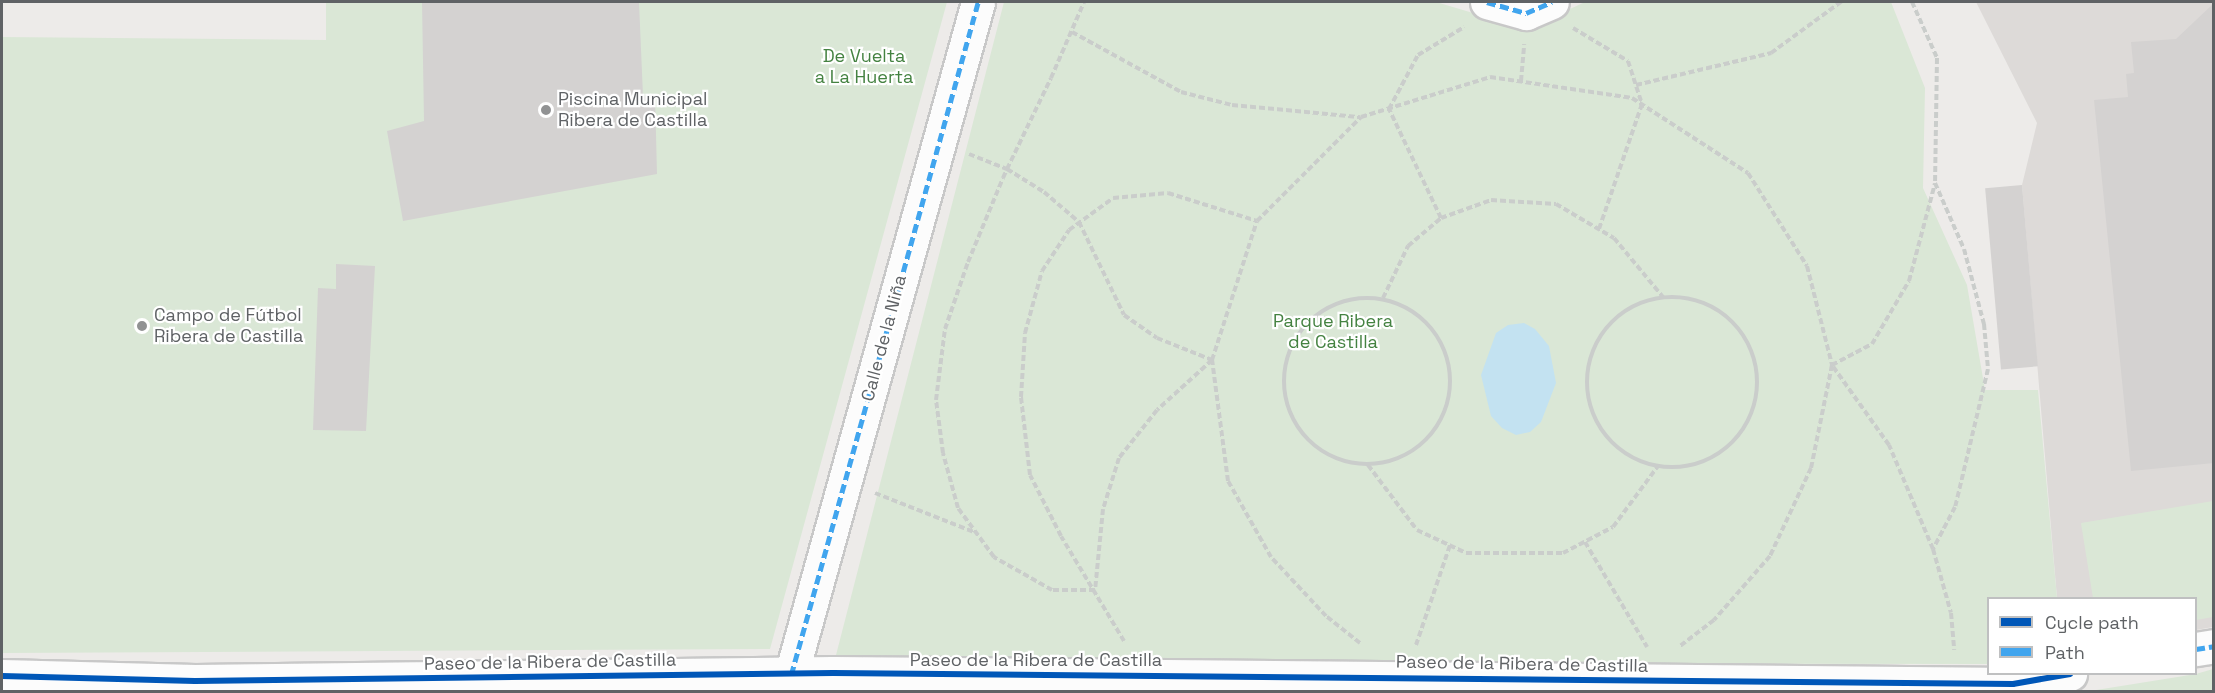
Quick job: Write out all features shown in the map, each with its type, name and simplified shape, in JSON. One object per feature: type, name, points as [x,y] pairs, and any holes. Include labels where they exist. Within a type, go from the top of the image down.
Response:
[{"type":"street","name":"Calle de la Niña","points":[[791,675],[978,2]]},
{"type":"street","points":[[1477,14],[1539,8]]},
{"type":"street","points":[[2197,649],[2214,646]]},
{"type":"street","name":"Paseo de la Ribera de Castilla","points":[[2,676],[195,681],[791,675],[1143,676],[2013,684],[2064,675]]},
{"type":"path","points":[[1084,2],[1007,169],[945,329],[936,400],[943,453],[958,508],[994,557],[1052,590],[1095,590]]},
{"type":"path","points":[[1636,86],[1771,52],[1841,2]]},
{"type":"path","points":[[1832,365],[1872,344],[1909,281],[1935,183],[1937,58],[1912,2]]},
{"type":"path","points":[[1539,8],[1583,31],[1628,61],[1642,104],[1599,229]]},
{"type":"path","points":[[1389,109],[1418,55],[1477,14]]},
{"type":"path","points":[[1072,32],[1181,92],[1232,105],[1361,117],[1490,77],[1632,98],[1748,173],[1807,266],[1832,365],[1889,445],[1933,549],[1951,613],[1956,684]]},
{"type":"path","points":[[1389,109],[1441,218]]},
{"type":"path","points":[[1361,117],[1257,221],[1212,360],[1228,481],[1271,557],[1326,616],[1406,678],[1450,545]]},
{"type":"path","points":[[938,143],[1007,169],[1044,192],[1079,222],[1124,315],[1157,338],[1212,360]]},
{"type":"path","points":[[1933,549],[1955,507],[1988,369],[1984,324],[1964,249],[1935,183]]},
{"type":"path","points":[[1143,676],[1095,590],[1061,536],[1030,475],[1021,397],[1025,333],[1042,272],[1069,230],[1113,198],[1168,193],[1257,221]]},
{"type":"path","points":[[1383,298],[1408,246],[1441,218],[1491,200],[1556,204],[1614,238],[1663,298]]},
{"type":"path","points":[[1357,297],[1383,298],[1408,308],[1430,325],[1444,348],[1451,374],[1450,392],[1438,426],[1420,447],[1395,460],[1368,464],[1336,457],[1302,433],[1289,411],[1284,386],[1286,361],[1295,338],[1311,318],[1333,304],[1357,297]]},
{"type":"path","points":[[1681,297],[1707,304],[1729,319],[1746,340],[1756,365],[1757,392],[1750,418],[1735,440],[1713,457],[1688,466],[1658,466],[1630,457],[1607,438],[1592,413],[1586,384],[1590,354],[1605,328],[1627,309],[1663,298],[1681,297]]},
{"type":"path","points":[[1095,590],[1103,509],[1119,458],[1157,410],[1212,360]]},
{"type":"path","points":[[1676,649],[1714,620],[1770,556],[1811,468],[1832,365]]},
{"type":"path","points":[[1368,464],[1417,530],[1466,553],[1563,553],[1613,527],[1658,466]]},
{"type":"path","points":[[845,480],[975,532]]},
{"type":"path","points":[[1585,542],[1657,663],[1633,681]]},
{"type":"shaded area","points":[[1976,2],[2213,2],[2213,627],[2197,630],[2197,597],[2057,597],[2022,185],[2037,123]]},
{"type":"green space","name":"De Vuelta a La Huerta","points":[[326,2],[947,2],[770,649],[2,653],[2,37],[326,40]]},
{"type":"green space","name":"Parque Ribera de Castilla","points":[[1004,2],[1436,2],[1527,29],[1585,2],[1891,2],[1925,88],[1923,188],[1967,285],[1985,390],[2038,390],[2057,597],[1987,597],[1987,664],[838,662],[835,659]]},
{"type":"green space","points":[[2213,501],[2213,617],[2197,620],[2197,597],[2093,597],[2081,523]]},
{"type":"green space","points":[[2213,669],[2213,691],[2090,691],[2197,675]]},
{"type":"water","points":[[1524,323],[1535,329],[1549,346],[1556,383],[1541,422],[1530,432],[1516,435],[1502,428],[1491,416],[1481,375],[1496,333],[1508,325]]},
{"type":"building","name":"Piscina Municipal Ribera de Castilla","points":[[422,2],[639,2],[643,96],[655,95],[657,174],[403,221],[387,131],[424,121]]},
{"type":"building","points":[[2214,3],[2214,463],[2131,471],[2094,100],[2128,97],[2126,74],[2134,73],[2131,42],[2176,39]]},
{"type":"building","points":[[2022,185],[2038,366],[2001,370],[1985,188]]},
{"type":"building","points":[[336,264],[375,266],[366,431],[313,430],[318,288],[336,289]]},
{"type":"marked path","points":[[791,675],[978,2]]},
{"type":"marked path","points":[[1487,2],[1526,13],[1552,2]]},
{"type":"marked path","points":[[2197,649],[2214,646]]},
{"type":"cycle path","points":[[2,676],[195,681],[833,673],[2013,684],[2064,675]]},
{"type":"place","name":"Piscina Municipal Ribera de Castilla","points":[[546,110]]},
{"type":"place","name":"Campo de Fútbol Ribera de Castilla","points":[[142,326]]}]
